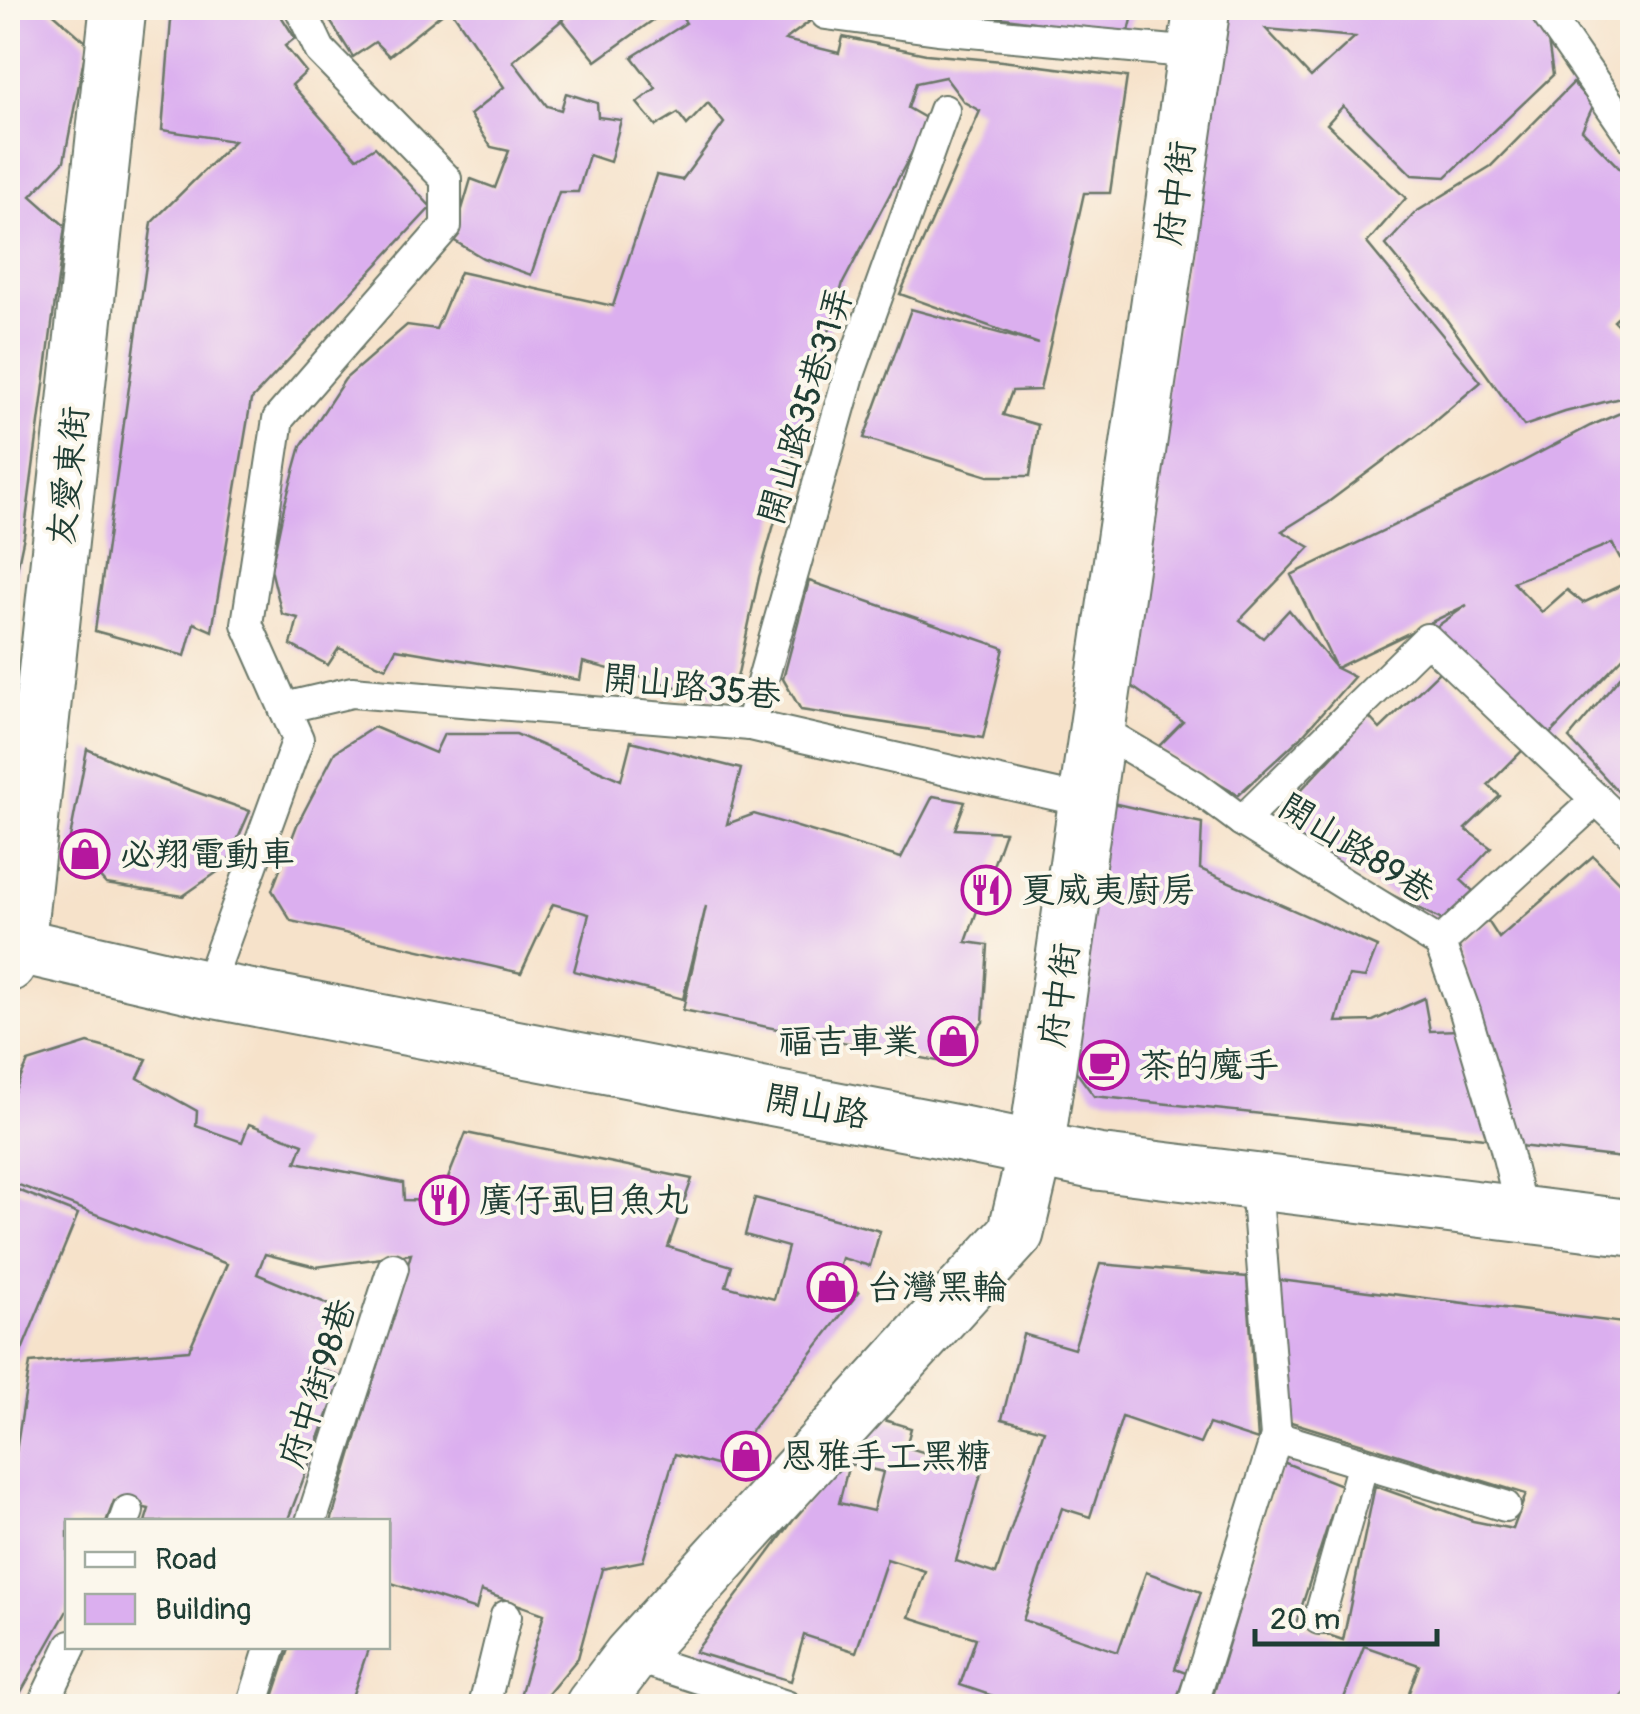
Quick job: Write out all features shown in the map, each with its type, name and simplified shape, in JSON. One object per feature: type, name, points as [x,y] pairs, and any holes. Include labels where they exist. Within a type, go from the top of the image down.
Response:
[{"type":"street","name":"友愛東街","points":[[11,950],[118,8]]},
{"type":"street","name":"府中街","points":[[592,1706],[631,1656],[1016,1233],[1036,1149],[1199,30]]},
{"type":"street","name":"開山路","points":[[11,950],[1097,1162],[1632,1228]]},
{"type":"lane","points":[[207,989],[298,739],[247,624],[278,419],[446,226],[446,179],[320,50],[300,8]]},
{"type":"lane","points":[[821,8],[826,14],[1199,30]]},
{"type":"lane","points":[[1543,8],[1632,137]]},
{"type":"lane","name":"開山路35巷31弄","points":[[750,725],[849,375],[944,110]]},
{"type":"lane","points":[[1242,821],[1427,639],[1632,832]]},
{"type":"lane","name":"開山路35巷","points":[[284,708],[352,692],[750,725],[1087,802]]},
{"type":"lane","name":"開山路89巷","points":[[1097,728],[1195,786],[1242,821],[1440,944],[1505,1145],[1522,1214]]},
{"type":"lane","points":[[1440,944],[1596,799]]},
{"type":"lane","points":[[1192,1706],[1276,1437],[1256,1184]]},
{"type":"lane","name":"府中街98巷","points":[[313,1519],[393,1268]]},
{"type":"lane","points":[[1276,1437],[1505,1506]]},
{"type":"lane","points":[[1320,1619],[1363,1464]]},
{"type":"lane","points":[[484,1706],[506,1616]]},
{"type":"lane","points":[[42,1706],[70,1649]]},
{"type":"lane","points":[[252,1706],[270,1649]]},
{"type":"lane","points":[[631,1656],[786,1706]]},
{"type":"building","points":[[8,8],[47,8],[87,43],[64,161],[31,196],[65,226],[10,628],[8,88],[12,84],[8,79]]},
{"type":"building","points":[[172,8],[276,8],[295,38],[285,46],[306,72],[292,85],[357,158],[375,147],[431,207],[251,400],[212,631],[194,623],[185,656],[95,631],[152,222],[234,141],[162,130]]},
{"type":"building","points":[[322,8],[449,8],[389,56],[375,42],[353,57]]},
{"type":"building","points":[[450,8],[565,8],[562,20],[513,61],[547,106],[561,110],[566,93],[597,103],[598,117],[621,120],[610,162],[589,155],[578,192],[559,192],[531,275],[483,258],[453,240],[471,179],[495,188],[509,151],[491,147],[470,115],[504,87]]},
{"type":"building","points":[[579,8],[670,8],[596,61],[562,20]]},
{"type":"building","points":[[675,8],[797,8],[809,22],[785,40],[839,53],[843,37],[926,54],[1127,77],[1110,193],[1084,193],[1040,390],[1012,391],[1003,415],[1038,425],[1030,476],[988,476],[864,438],[911,309],[1039,344],[900,294],[980,111],[964,102],[945,77],[916,83],[908,108],[929,120],[843,283],[759,577],[734,692],[718,698],[583,662],[580,680],[396,649],[386,668],[339,648],[328,665],[291,645],[298,618],[282,614],[271,569],[301,446],[345,379],[407,325],[436,329],[460,272],[613,306],[656,175],[682,180],[724,123],[708,103],[687,125],[678,113],[656,126],[637,103],[656,88],[632,57],[686,23]]},
{"type":"building","points":[[962,8],[1135,8],[1128,35],[962,12]]},
{"type":"building","points":[[1225,8],[1525,8],[1548,41],[1553,75],[1446,177],[1412,175],[1343,106],[1327,124],[1406,198],[1367,243],[1481,382],[1422,432],[1327,503],[1282,531],[1310,547],[1240,620],[1263,638],[1289,610],[1336,668],[1354,677],[1300,738],[1238,795],[1157,748],[1183,722],[1121,679]],"holes":[[[1266,29],[1355,37],[1311,77]]]},
{"type":"building","points":[[1573,83],[1593,106],[1582,130],[1632,181],[1632,304],[1614,321],[1632,339],[1632,395],[1524,426],[1444,316],[1386,245],[1416,212],[1491,166]]},
{"type":"building","points":[[1632,408],[1632,552],[1620,558],[1612,543],[1513,582],[1542,612],[1567,590],[1583,603],[1632,580],[1632,648],[1547,737],[1432,630],[1467,605],[1336,668],[1291,575]]},
{"type":"building","points":[[809,581],[1004,648],[983,738],[801,710],[783,679]]},
{"type":"building","points":[[1632,663],[1632,807],[1569,738]]},
{"type":"building","points":[[1440,671],[1524,749],[1488,785],[1500,796],[1465,829],[1491,848],[1461,880],[1473,891],[1442,920],[1319,858],[1273,820],[1369,717],[1380,729]]},
{"type":"building","points":[[374,727],[435,753],[444,734],[516,734],[621,780],[631,741],[741,769],[727,824],[754,814],[901,858],[933,796],[965,802],[955,829],[1005,832],[966,942],[988,945],[983,1022],[947,1063],[683,1010],[706,906],[683,999],[574,971],[589,914],[553,904],[521,973],[291,921],[272,890],[297,825],[335,752]]},
{"type":"building","points":[[87,749],[139,772],[250,811],[226,866],[183,896],[106,884],[69,843]]},
{"type":"building","points":[[1103,801],[1202,823],[1200,869],[1377,947],[1365,978],[1349,976],[1336,1022],[1373,1021],[1424,998],[1430,1031],[1460,1030],[1494,1139],[1094,1096],[1064,1055]]},
{"type":"building","points":[[1593,856],[1632,896],[1632,1159],[1511,1145],[1458,943],[1488,921],[1499,938]]},
{"type":"building","points":[[88,1043],[147,1059],[138,1078],[197,1111],[196,1126],[242,1142],[249,1124],[303,1144],[296,1162],[403,1183],[404,1200],[439,1201],[466,1133],[692,1179],[668,1247],[732,1266],[726,1286],[774,1299],[788,1247],[745,1235],[755,1198],[880,1231],[870,1266],[842,1258],[834,1285],[859,1292],[723,1467],[675,1454],[643,1561],[602,1569],[578,1658],[538,1706],[517,1706],[544,1614],[481,1591],[476,1610],[390,1583],[390,1519],[332,1519],[411,1254],[316,1267],[265,1254],[257,1274],[335,1307],[319,1368],[342,1378],[288,1519],[146,1519],[149,1509],[114,1501],[107,1519],[65,1519],[65,1614],[13,1706],[8,1706],[8,1502],[30,1363],[189,1350],[227,1264],[8,1181],[8,1105],[28,1062]]},
{"type":"building","points":[[8,1186],[78,1214],[15,1367],[8,1364]]},
{"type":"building","points":[[1100,1264],[1247,1277],[1258,1440],[1209,1424],[1200,1444],[1122,1417],[1090,1517],[1062,1508],[1023,1620],[1118,1652],[1146,1572],[1201,1592],[1175,1669],[1186,1673],[1174,1706],[989,1706],[993,1696],[960,1685],[976,1638],[909,1617],[925,1571],[887,1559],[856,1652],[804,1635],[791,1681],[695,1652],[871,1416],[911,1428],[906,1447],[982,1470],[956,1561],[996,1574],[1044,1430],[1002,1419],[1023,1334],[1074,1349]],"holes":[[[849,1464],[883,1472],[873,1511],[839,1503]]]},
{"type":"building","points":[[1272,1279],[1632,1324],[1632,1684],[1613,1706],[1404,1706],[1419,1665],[1364,1646],[1341,1706],[1210,1706],[1283,1462],[1341,1485],[1296,1624],[1343,1640],[1375,1486],[1473,1521],[1513,1529],[1526,1494],[1288,1421]]},
{"type":"building","points":[[289,1649],[368,1649],[349,1706],[270,1706]]},
{"type":"place","name":"必翔電動車","points":[[85,854]]},
{"type":"place","name":"夏威夷廚房","points":[[986,890]]},
{"type":"place","name":"福吉車業","points":[[953,1041]]},
{"type":"place","name":"茶的魔手","points":[[1104,1065]]},
{"type":"place","name":"廣仔虱目魚丸","points":[[444,1200]]},
{"type":"place","name":"台灣黑輪","points":[[832,1287]]},
{"type":"place","name":"恩雅手工黑糖","points":[[746,1456]]}]
